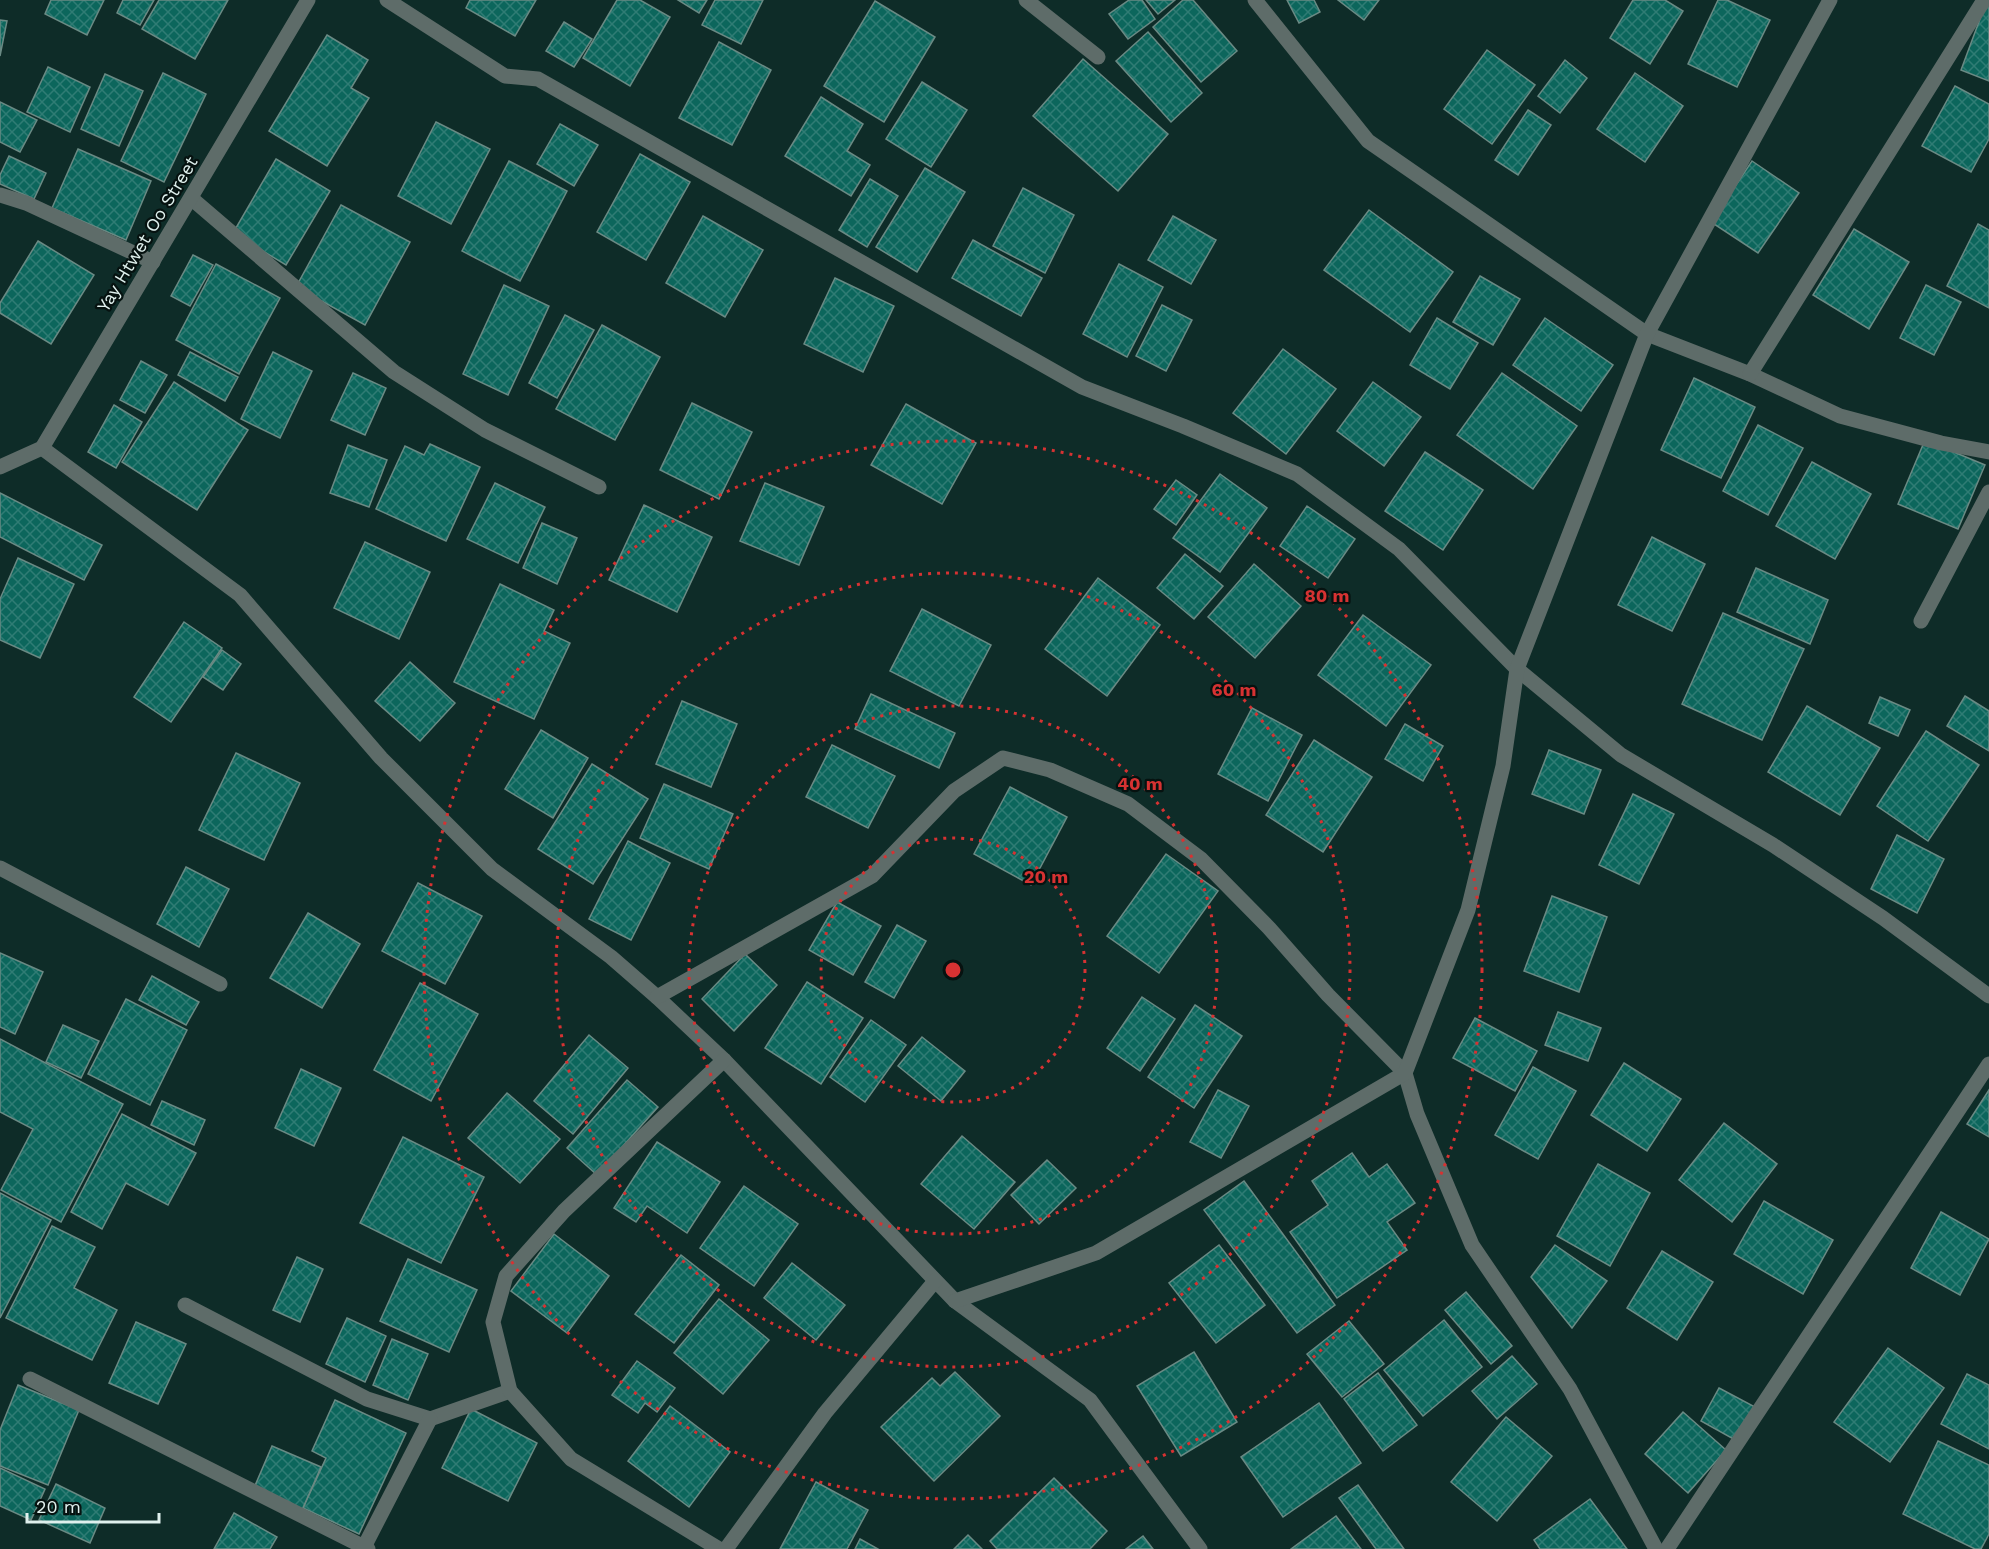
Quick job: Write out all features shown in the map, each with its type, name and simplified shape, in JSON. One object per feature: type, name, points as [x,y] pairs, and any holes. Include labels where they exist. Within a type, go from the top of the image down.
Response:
[{"type":"street","name":"Yay Htwet Oo Street","points":[[42,448],[308,0]]},
{"type":"street","points":[[387,0],[505,76],[538,79],[1082,387],[1297,474],[1399,549],[1517,669],[1621,755],[1773,845],[1883,918],[1989,996]]},
{"type":"street","points":[[1026,0],[1098,57]]},
{"type":"street","points":[[1255,0],[1368,141],[1647,334],[1750,374],[1840,416],[1941,443],[1989,452]]},
{"type":"street","points":[[955,1301],[1096,1253],[1405,1073],[1468,910],[1503,766],[1517,669],[1647,334],[1830,0]]},
{"type":"street","points":[[1750,374],[1984,0]]},
{"type":"street","points":[[0,195],[26,203],[153,262]]},
{"type":"street","points":[[191,198],[394,372],[485,430],[599,487]]},
{"type":"street","points":[[0,467],[42,448],[240,595],[381,758],[492,869],[611,957],[657,997],[724,1060],[955,1301],[1090,1400],[1200,1549]]},
{"type":"street","points":[[1921,621],[1989,492]]},
{"type":"street","points":[[657,997],[872,876],[954,791],[1003,758],[1050,771],[1128,804],[1201,859],[1405,1073],[1418,1114],[1472,1245],[1570,1389],[1656,1549]]},
{"type":"street","points":[[0,886],[4,870],[220,984]]},
{"type":"street","points":[[719,1549],[571,1459],[510,1391],[493,1322],[506,1276],[564,1211],[724,1060]]},
{"type":"street","points":[[1667,1549],[1989,1064]]},
{"type":"street","points":[[726,1549],[825,1413],[936,1281]]},
{"type":"street","points":[[185,1305],[366,1399],[430,1419],[510,1391]]},
{"type":"street","points":[[30,1379],[365,1548],[430,1419]]},
{"type":"building","points":[[51,0],[104,0],[87,35],[45,14]]},
{"type":"building","points":[[123,0],[154,0],[140,25],[117,13]]},
{"type":"building","points":[[159,0],[228,0],[195,59],[142,29]]},
{"type":"building","points":[[470,0],[536,0],[515,36],[466,8]]},
{"type":"building","points":[[617,0],[640,0],[670,17],[630,86],[583,58]]},
{"type":"building","points":[[678,0],[707,0],[699,13]]},
{"type":"building","points":[[715,0],[763,0],[741,44],[702,25]]},
{"type":"building","points":[[1129,0],[1142,0],[1155,19],[1128,39],[1109,14]]},
{"type":"building","points":[[1146,0],[1175,0],[1158,14]]},
{"type":"building","points":[[1183,0],[1193,0],[1237,51],[1201,82],[1153,27]]},
{"type":"building","points":[[1287,0],[1314,0],[1320,12],[1299,23]]},
{"type":"building","points":[[1338,0],[1379,0],[1364,20]]},
{"type":"building","points":[[1633,0],[1665,0],[1683,11],[1650,64],[1610,38]]},
{"type":"building","points":[[1718,0],[1727,0],[1770,20],[1737,87],[1688,64]]},
{"type":"building","points":[[1987,0],[1989,0],[1989,81],[1961,70]]},
{"type":"building","points":[[875,1],[935,37],[884,122],[824,86]]},
{"type":"building","points":[[0,20],[7,21],[0,56]]},
{"type":"building","points":[[564,22],[592,39],[574,67],[546,51]]},
{"type":"building","points":[[1148,32],[1202,93],[1171,122],[1116,61]]},
{"type":"building","points":[[327,35],[368,60],[351,88],[369,98],[327,166],[269,131]]},
{"type":"building","points":[[719,42],[771,70],[732,145],[679,118]]},
{"type":"building","points":[[1487,50],[1535,85],[1492,144],[1444,109]]},
{"type":"building","points":[[1083,59],[1168,134],[1118,191],[1033,116]]},
{"type":"building","points":[[1565,60],[1587,78],[1560,113],[1538,96]]},
{"type":"building","points":[[48,67],[90,87],[70,132],[27,112]]},
{"type":"building","points":[[163,73],[206,94],[164,182],[121,161]]},
{"type":"building","points":[[1635,73],[1683,106],[1645,162],[1597,129]]},
{"type":"building","points":[[105,74],[143,91],[119,146],[81,129]]},
{"type":"building","points":[[922,82],[967,110],[931,167],[886,139]]},
{"type":"building","points":[[1955,86],[1989,104],[1989,139],[1971,172],[1922,146]]},
{"type":"building","points":[[821,97],[863,124],[847,151],[870,165],[851,196],[785,156]]},
{"type":"building","points":[[0,102],[37,120],[20,152],[0,142]]},
{"type":"building","points":[[1528,110],[1551,125],[1518,175],[1495,160]]},
{"type":"building","points":[[436,122],[490,149],[451,224],[398,196]]},
{"type":"building","points":[[560,124],[598,145],[574,186],[537,164]]},
{"type":"building","points":[[78,149],[151,181],[126,240],[52,208]]},
{"type":"building","points":[[640,154],[690,182],[646,260],[597,232]]},
{"type":"building","points":[[9,156],[46,173],[34,199],[0,184],[0,175]]},
{"type":"building","points":[[276,159],[330,191],[286,265],[233,233]]},
{"type":"building","points":[[509,161],[567,191],[520,281],[462,251]]},
{"type":"building","points":[[1752,161],[1799,193],[1758,253],[1711,222]]},
{"type":"building","points":[[925,168],[965,192],[917,272],[876,247]]},
{"type":"building","points":[[870,179],[898,196],[867,247],[839,230]]},
{"type":"building","points":[[1023,188],[1074,215],[1045,273],[993,246]]},
{"type":"building","points":[[341,205],[410,242],[365,325],[296,287]]},
{"type":"building","points":[[1369,210],[1453,272],[1410,332],[1324,270]]},
{"type":"building","points":[[703,216],[763,250],[725,317],[666,283]]},
{"type":"building","points":[[1173,216],[1216,240],[1191,284],[1148,260]]},
{"type":"building","points":[[1978,224],[1989,230],[1989,308],[1947,286]]},
{"type":"building","points":[[1854,229],[1909,262],[1869,329],[1813,295]]},
{"type":"building","points":[[973,240],[1042,278],[1021,316],[952,278]]},
{"type":"building","points":[[38,241],[94,275],[51,344],[0,313],[0,303]]},
{"type":"building","points":[[193,255],[213,265],[190,306],[171,296]]},
{"type":"building","points":[[216,264],[280,298],[239,374],[176,340]]},
{"type":"building","points":[[1119,264],[1163,287],[1127,357],[1083,334]]},
{"type":"building","points":[[1480,276],[1520,299],[1493,345],[1453,322]]},
{"type":"building","points":[[835,278],[894,306],[863,372],[804,344]]},
{"type":"building","points":[[504,285],[549,306],[508,395],[463,374]]},
{"type":"building","points":[[1926,285],[1961,302],[1934,355],[1900,338]]},
{"type":"building","points":[[1162,305],[1192,320],[1166,371],[1136,356]]},
{"type":"building","points":[[565,315],[594,330],[557,398],[529,383]]},
{"type":"building","points":[[1437,318],[1478,343],[1450,389],[1410,365]]},
{"type":"building","points":[[1545,318],[1613,365],[1581,411],[1513,365]]},
{"type":"building","points":[[602,325],[660,357],[615,440],[556,409]]},
{"type":"building","points":[[1283,349],[1336,389],[1286,454],[1233,413]]},
{"type":"building","points":[[190,352],[238,377],[225,401],[178,375]]},
{"type":"building","points":[[273,352],[312,371],[280,438],[241,419]]},
{"type":"building","points":[[141,361],[167,375],[145,413],[120,400]]},
{"type":"building","points":[[353,373],[386,388],[365,435],[331,420]]},
{"type":"building","points":[[1502,373],[1577,426],[1533,489],[1457,435]]},
{"type":"building","points":[[1694,378],[1755,407],[1721,478],[1661,450]]},
{"type":"building","points":[[174,382],[248,430],[197,510],[122,462]]},
{"type":"building","points":[[1373,382],[1421,417],[1384,466],[1337,431]]},
{"type":"building","points":[[692,403],[752,432],[719,499],[660,470]]},
{"type":"building","points":[[906,404],[976,443],[942,504],[871,465]]},
{"type":"building","points":[[114,405],[142,422],[116,468],[88,452]]},
{"type":"building","points":[[1758,425],[1803,448],[1768,515],[1723,491]]},
{"type":"building","points":[[1925,440],[1985,465],[1958,529],[1898,504]]},
{"type":"building","points":[[430,444],[480,467],[446,541],[376,509],[405,446],[424,455]]},
{"type":"building","points":[[348,445],[387,460],[369,507],[330,493]]},
{"type":"building","points":[[1425,452],[1483,490],[1443,550],[1385,511]]},
{"type":"building","points":[[1812,462],[1871,494],[1835,559],[1776,526]]},
{"type":"building","points":[[1220,474],[1267,508],[1220,572],[1173,538]]},
{"type":"building","points":[[1176,480],[1197,495],[1176,525],[1154,509]]},
{"type":"building","points":[[495,483],[545,507],[518,563],[467,539]]},
{"type":"building","points":[[765,483],[824,507],[799,565],[740,541]]},
{"type":"building","points":[[0,493],[102,545],[84,580],[0,537]]},
{"type":"building","points":[[644,505],[712,537],[677,612],[609,580]]},
{"type":"building","points":[[1307,506],[1355,539],[1328,578],[1280,546]]},
{"type":"building","points":[[542,523],[577,538],[557,584],[523,568]]},
{"type":"building","points":[[1652,537],[1705,564],[1672,631],[1618,605]]},
{"type":"building","points":[[365,542],[430,572],[399,639],[334,608]]},
{"type":"building","points":[[1185,554],[1223,586],[1194,619],[1157,588]]},
{"type":"building","points":[[18,558],[74,584],[40,658],[0,640],[0,599]]},
{"type":"building","points":[[1254,564],[1301,606],[1255,658],[1208,617]]},
{"type":"building","points":[[1756,568],[1828,600],[1810,644],[1737,612]]},
{"type":"building","points":[[1098,578],[1160,625],[1107,696],[1045,649]]},
{"type":"building","points":[[500,584],[554,610],[544,631],[570,643],[534,719],[454,682]]},
{"type":"building","points":[[922,609],[991,645],[959,706],[890,671]]},
{"type":"building","points":[[1723,613],[1804,649],[1762,740],[1682,704]]},
{"type":"building","points":[[1363,615],[1431,665],[1386,726],[1318,675]]},
{"type":"building","points":[[184,622],[222,648],[171,722],[134,697]]},
{"type":"building","points":[[222,650],[241,664],[223,690],[203,677]]},
{"type":"building","points":[[410,662],[455,703],[420,741],[375,701]]},
{"type":"building","points":[[871,694],[955,733],[939,768],[855,729]]},
{"type":"building","points":[[1965,696],[1989,711],[1989,751],[1947,726]]},
{"type":"building","points":[[1880,697],[1910,710],[1898,736],[1869,723]]},
{"type":"building","points":[[682,701],[737,724],[711,787],[656,764]]},
{"type":"building","points":[[1807,706],[1880,748],[1840,815],[1768,772]]},
{"type":"building","points":[[1252,708],[1302,735],[1268,801],[1218,774]]},
{"type":"building","points":[[1405,724],[1443,746],[1423,781],[1385,759]]},
{"type":"building","points":[[541,730],[588,758],[553,818],[505,789]]},
{"type":"building","points":[[1926,731],[1979,765],[1928,841],[1877,806]]},
{"type":"building","points":[[1314,740],[1372,777],[1323,852],[1266,815]]},
{"type":"building","points":[[832,745],[895,776],[868,828],[806,797]]},
{"type":"building","points":[[1549,750],[1601,770],[1584,814],[1532,794]]},
{"type":"building","points":[[236,753],[300,783],[264,860],[199,830]]},
{"type":"building","points":[[592,764],[648,799],[593,884],[538,849]]},
{"type":"building","points":[[664,784],[733,814],[709,869],[640,838]]},
{"type":"building","points":[[1010,787],[1067,817],[1031,885],[974,854]]},
{"type":"building","points":[[1633,794],[1674,814],[1639,884],[1599,865]]},
{"type":"building","points":[[1897,835],[1944,859],[1917,913],[1871,889]]},
{"type":"building","points":[[628,841],[670,863],[631,940],[589,919]]},
{"type":"building","points":[[1166,854],[1218,891],[1159,973],[1107,936]]},
{"type":"building","points":[[186,867],[229,889],[199,947],[157,924]]},
{"type":"building","points":[[418,883],[482,916],[445,984],[382,951]]},
{"type":"building","points":[[1552,896],[1607,917],[1579,992],[1524,971]]},
{"type":"building","points":[[837,902],[881,926],[853,975],[809,950]]},
{"type":"building","points":[[308,913],[360,944],[322,1008],[270,978]]},
{"type":"building","points":[[897,925],[926,941],[894,998],[865,982]]},
{"type":"building","points":[[0,953],[43,972],[15,1034],[0,1027]]},
{"type":"building","points":[[745,954],[777,985],[734,1031],[702,999]]},
{"type":"building","points":[[152,976],[199,1002],[186,1025],[139,1000]]},
{"type":"building","points":[[807,982],[863,1018],[821,1084],[765,1048]]},
{"type":"building","points":[[420,983],[478,1014],[431,1101],[374,1070]]},
{"type":"building","points":[[1142,997],[1175,1019],[1140,1071],[1107,1048]]},
{"type":"building","points":[[126,999],[187,1030],[150,1105],[88,1074]]},
{"type":"building","points":[[1195,1005],[1242,1036],[1194,1108],[1148,1077]]},
{"type":"building","points":[[1558,1012],[1601,1028],[1588,1061],[1545,1045]]},
{"type":"building","points":[[1475,1018],[1537,1051],[1515,1091],[1453,1058]]},
{"type":"building","points":[[871,1020],[906,1045],[865,1102],[830,1077]]},
{"type":"building","points":[[63,1025],[99,1041],[81,1078],[46,1062]]},
{"type":"building","points":[[589,1035],[628,1068],[573,1134],[534,1101]]},
{"type":"building","points":[[922,1037],[965,1071],[941,1101],[898,1066]]},
{"type":"building","points":[[0,1039],[123,1104],[61,1222],[1,1190],[33,1129],[0,1112]]},
{"type":"building","points":[[1624,1063],[1681,1099],[1647,1151],[1591,1115]]},
{"type":"building","points":[[1533,1067],[1576,1091],[1538,1159],[1495,1135]]},
{"type":"building","points":[[301,1069],[341,1088],[314,1146],[275,1128]]},
{"type":"building","points":[[627,1080],[658,1107],[597,1175],[567,1148]]},
{"type":"building","points":[[1218,1090],[1249,1106],[1221,1158],[1190,1142]]},
{"type":"building","points":[[1989,1090],[1989,1137],[1967,1124]]},
{"type":"building","points":[[507,1093],[560,1139],[520,1183],[468,1138]]},
{"type":"building","points":[[162,1101],[205,1120],[194,1145],[151,1125]]},
{"type":"building","points":[[122,1114],[196,1153],[168,1205],[126,1183],[102,1229],[71,1212]]},
{"type":"building","points":[[1724,1123],[1777,1164],[1732,1222],[1679,1180]]},
{"type":"building","points":[[962,1136],[1015,1182],[974,1229],[921,1184]]},
{"type":"building","points":[[403,1137],[484,1177],[441,1263],[360,1223]]},
{"type":"building","points":[[657,1142],[720,1182],[687,1233],[647,1206],[636,1222],[614,1208]]},
{"type":"building","points":[[1352,1153],[1369,1177],[1387,1164],[1415,1203],[1387,1222],[1407,1250],[1337,1298],[1290,1232],[1328,1205],[1312,1181]]},
{"type":"building","points":[[1047,1160],[1076,1188],[1039,1224],[1011,1195]]},
{"type":"building","points":[[1598,1164],[1650,1193],[1610,1266],[1557,1236]]},
{"type":"building","points":[[1244,1181],[1335,1305],[1297,1333],[1204,1210]]},
{"type":"building","points":[[744,1186],[798,1224],[754,1286],[700,1248]]},
{"type":"building","points":[[0,1193],[51,1220],[0,1318]]},
{"type":"building","points":[[1764,1201],[1833,1240],[1803,1294],[1734,1254]]},
{"type":"building","points":[[1941,1212],[1989,1239],[1960,1295],[1911,1268]]},
{"type":"building","points":[[52,1226],[95,1247],[74,1288],[117,1310],[92,1360],[6,1318]]},
{"type":"building","points":[[554,1234],[609,1276],[567,1333],[511,1291]]},
{"type":"building","points":[[1219,1245],[1265,1305],[1216,1343],[1169,1283]]},
{"type":"building","points":[[1555,1245],[1607,1281],[1572,1328],[1531,1277]]},
{"type":"building","points":[[1662,1251],[1713,1282],[1677,1340],[1627,1308]]},
{"type":"building","points":[[681,1255],[719,1285],[674,1343],[635,1314]]},
{"type":"building","points":[[297,1257],[323,1269],[300,1322],[273,1310]]},
{"type":"building","points":[[408,1259],[477,1290],[449,1352],[380,1321]]},
{"type":"building","points":[[792,1263],[845,1305],[816,1340],[764,1298]]},
{"type":"building","points":[[1466,1292],[1512,1346],[1491,1364],[1445,1310]]},
{"type":"building","points":[[719,1299],[769,1340],[723,1394],[674,1353]]},
{"type":"building","points":[[347,1318],[386,1336],[365,1382],[326,1364]]},
{"type":"building","points":[[1444,1320],[1482,1367],[1423,1416],[1384,1370]]},
{"type":"building","points":[[1349,1321],[1384,1364],[1342,1397],[1307,1354]]},
{"type":"building","points":[[136,1322],[186,1344],[158,1404],[109,1383]]},
{"type":"building","points":[[392,1339],[428,1354],[408,1400],[373,1385]]},
{"type":"building","points":[[1888,1348],[1944,1388],[1890,1462],[1834,1422]]},
{"type":"building","points":[[1194,1352],[1237,1422],[1181,1456],[1137,1386]]},
{"type":"building","points":[[1512,1356],[1537,1384],[1497,1419],[1472,1391]]},
{"type":"building","points":[[637,1361],[675,1388],[657,1412],[645,1403],[638,1413],[612,1395]]},
{"type":"building","points":[[955,1372],[1000,1416],[934,1481],[881,1427],[932,1378],[940,1386]]},
{"type":"building","points":[[1378,1373],[1417,1425],[1383,1451],[1344,1399]]},
{"type":"building","points":[[1967,1374],[1989,1385],[1989,1449],[1941,1424]]},
{"type":"building","points":[[18,1385],[79,1410],[48,1485],[0,1466],[0,1430]]},
{"type":"building","points":[[1719,1388],[1755,1407],[1737,1441],[1701,1421]]},
{"type":"building","points":[[335,1400],[406,1433],[359,1534],[303,1508],[326,1458],[312,1451]]},
{"type":"building","points":[[1319,1403],[1361,1463],[1283,1517],[1241,1457]]},
{"type":"building","points":[[670,1406],[730,1452],[689,1507],[628,1461]]},
{"type":"building","points":[[471,1409],[537,1443],[508,1501],[442,1468]]},
{"type":"building","points":[[1683,1412],[1726,1450],[1688,1493],[1645,1454]]},
{"type":"building","points":[[1506,1417],[1552,1456],[1497,1521],[1451,1482]]},
{"type":"building","points":[[1938,1441],[1989,1465],[1989,1534],[1981,1549],[1975,1549],[1903,1514]]},
{"type":"building","points":[[272,1446],[321,1467],[302,1510],[254,1488]]},
{"type":"building","points":[[0,1468],[45,1489],[31,1520],[0,1506]]},
{"type":"building","points":[[1054,1478],[1107,1531],[1090,1549],[997,1549],[990,1541]]},
{"type":"building","points":[[816,1482],[868,1510],[847,1549],[780,1549]]},
{"type":"building","points":[[56,1484],[105,1508],[90,1543],[39,1520]]},
{"type":"building","points":[[1358,1485],[1404,1549],[1376,1549],[1339,1498]]},
{"type":"building","points":[[1590,1499],[1627,1549],[1540,1549],[1534,1540]]},
{"type":"building","points":[[234,1513],[277,1537],[270,1549],[214,1549]]},
{"type":"building","points":[[1336,1516],[1361,1549],[1291,1549]]},
{"type":"building","points":[[968,1535],[982,1549],[954,1549]]},
{"type":"building","points":[[1143,1536],[1153,1549],[1126,1549]]},
{"type":"building","points":[[860,1539],[878,1549],[855,1549]]}]
